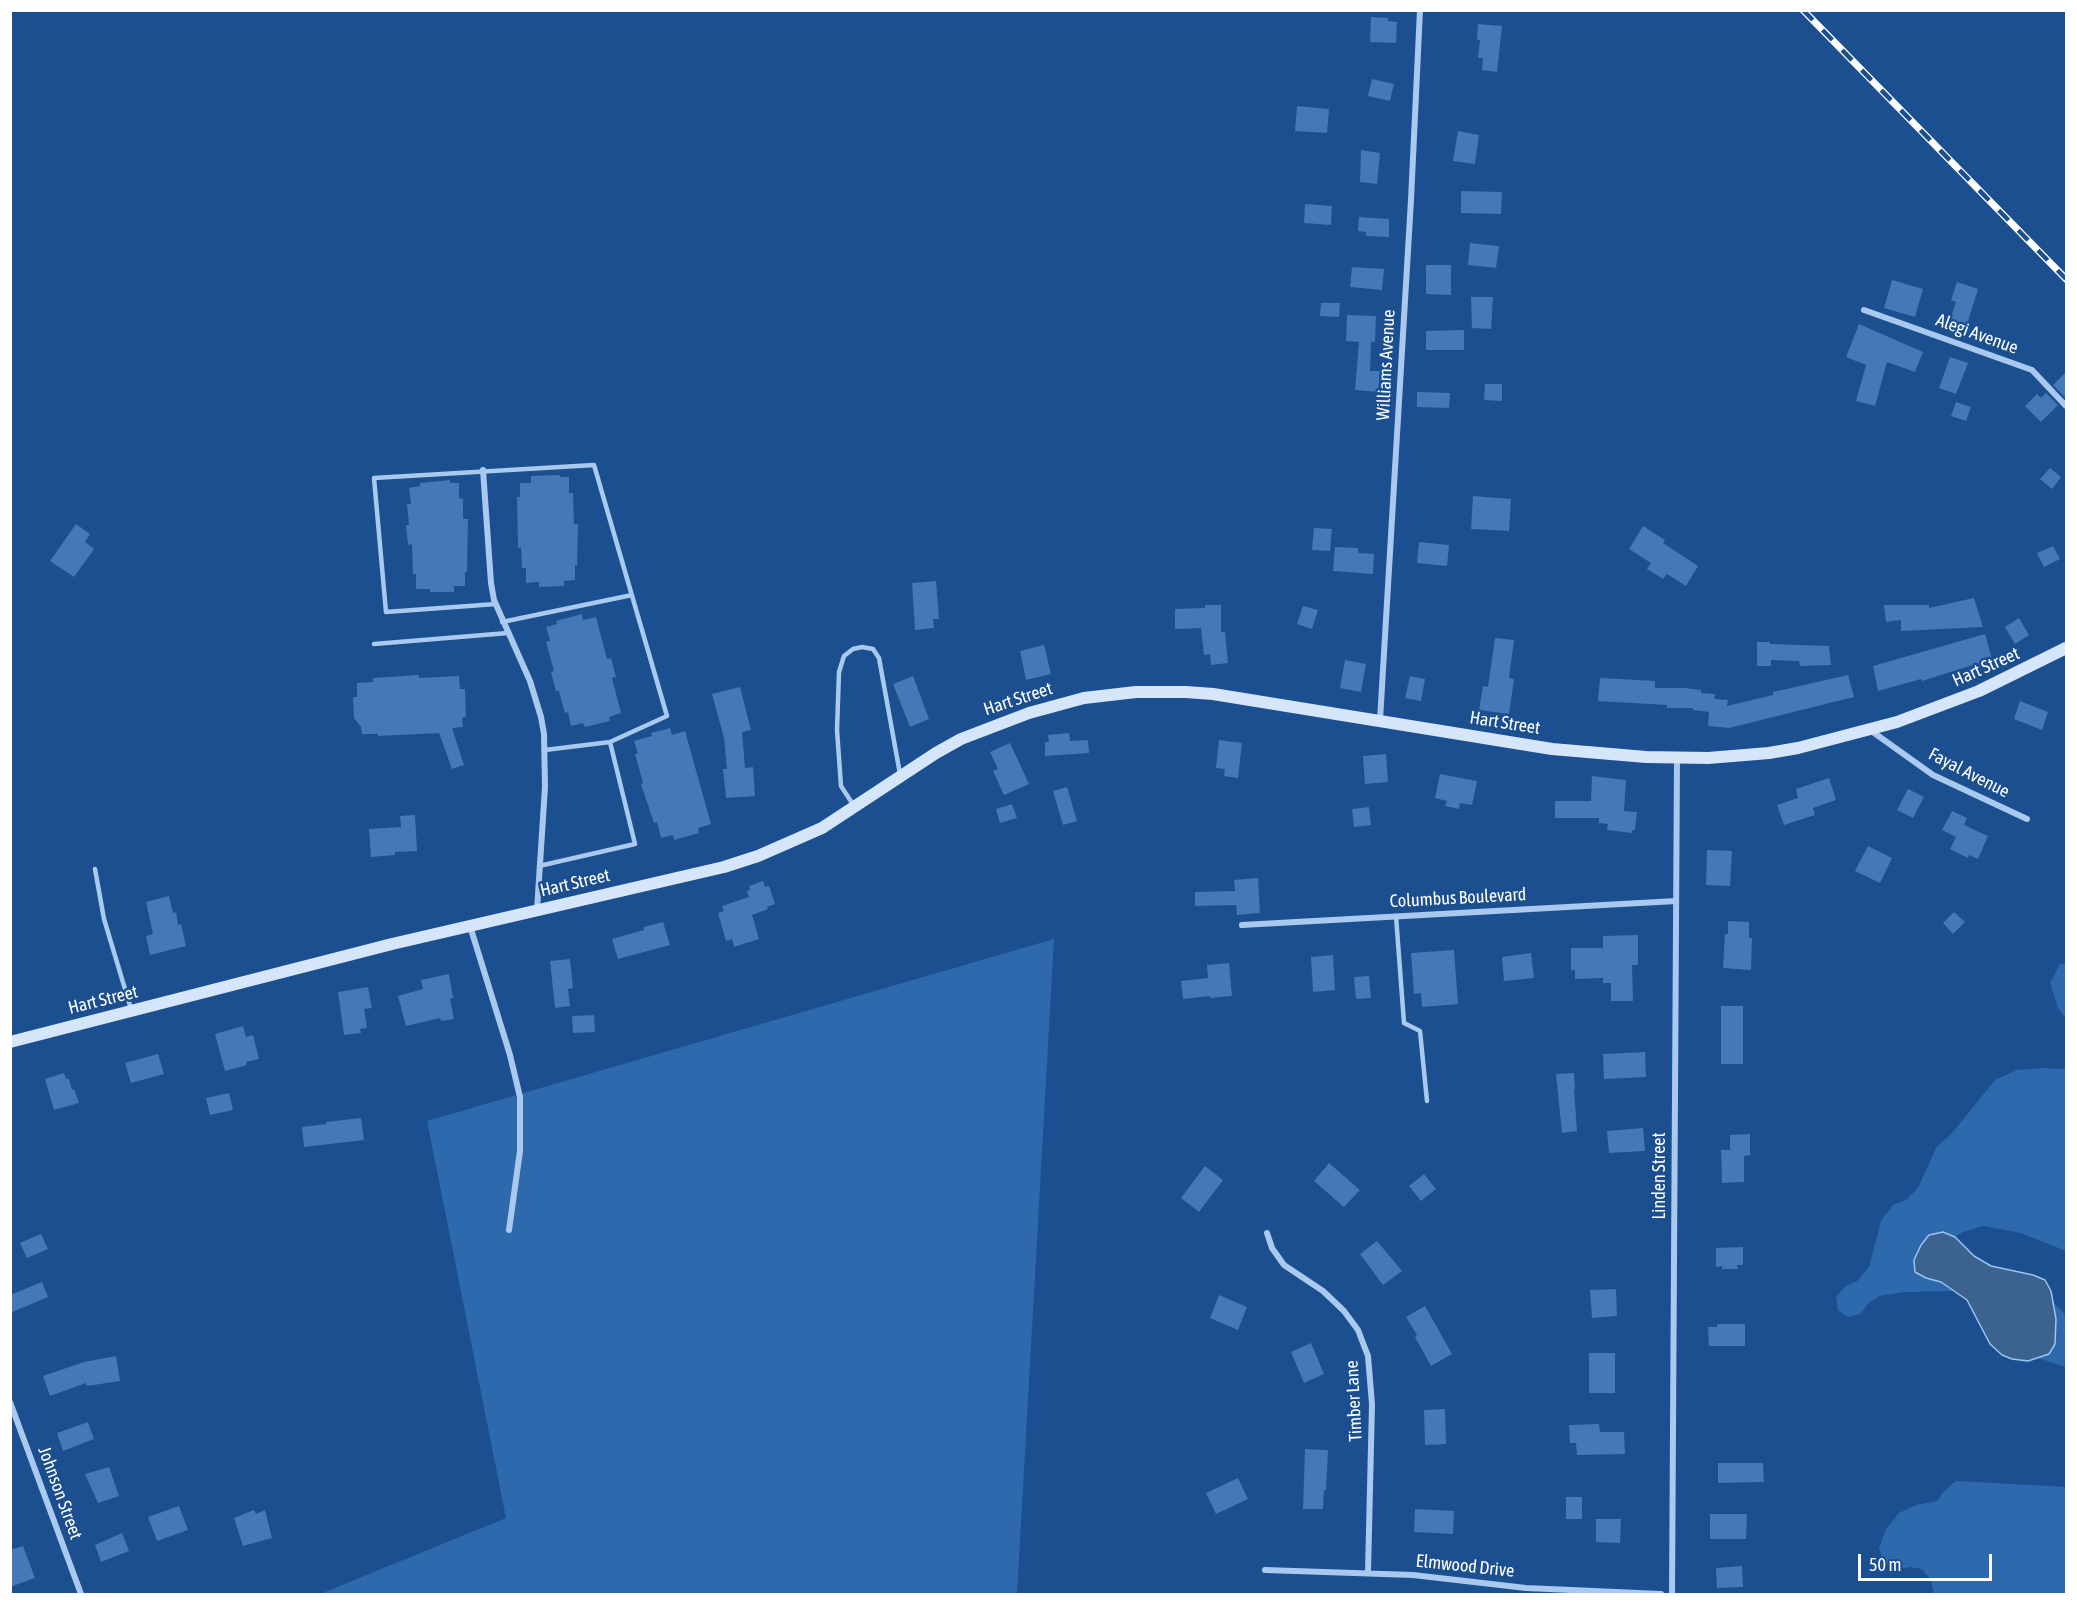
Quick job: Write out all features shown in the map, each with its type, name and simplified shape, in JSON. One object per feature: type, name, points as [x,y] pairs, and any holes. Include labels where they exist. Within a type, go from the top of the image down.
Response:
[{"type":"main road","name":"Hart Street","points":[[10,1042],[357,952],[724,867],[822,828],[936,753],[983,729],[1056,705],[1112,694],[1161,691],[1213,694],[1552,749],[1677,758],[1738,756],[1769,753],[1826,742],[1939,708],[2067,648]]},
{"type":"street","name":"Williams Avenue","points":[[1380,720],[1411,210],[1420,10]]},
{"type":"street","name":"Alegi Avenue","points":[[1864,310],[2032,370],[2067,406]]},
{"type":"street","points":[[483,470],[491,583],[502,622],[523,663],[541,717],[545,750],[545,787],[537,910]]},
{"type":"street","name":"Fayal Avenue","points":[[1870,730],[1934,775],[2027,819]]},
{"type":"street","name":"Linden Street","points":[[1672,1594],[1677,758]]},
{"type":"street","name":"Columbus Boulevard","points":[[1242,925],[1676,901]]},
{"type":"street","points":[[470,925],[510,1055],[520,1097],[520,1151],[509,1230]]},
{"type":"street","name":"Timber Lane","points":[[1267,1233],[1272,1248],[1284,1265],[1323,1291],[1344,1311],[1358,1330],[1368,1356],[1372,1404],[1368,1572]]},
{"type":"street","name":"Johnson Street","points":[[10,1402],[81,1594]]},
{"type":"street","name":"Elmwood Drive","points":[[1265,1570],[1368,1572],[1443,1577],[1526,1588],[1662,1594]]},
{"type":"lane","points":[[496,604],[386,612],[374,478],[594,465],[668,716],[610,742],[545,750]]},
{"type":"lane","points":[[502,622],[632,596]]},
{"type":"lane","points":[[374,644],[508,633]]},
{"type":"lane","points":[[854,806],[842,786],[837,730],[839,672],[844,656],[862,646],[873,649],[879,658],[900,777]]},
{"type":"lane","points":[[539,866],[635,844],[610,742]]},
{"type":"lane","points":[[95,869],[104,919],[132,1011]]},
{"type":"lane","points":[[1396,916],[1404,1023],[1420,1031],[1427,1101]]},
{"type":"shaded area","points":[[1054,939],[1017,1594],[320,1594],[506,1518],[427,1121]]},
{"type":"shaded area","points":[[2060,964],[2066,964],[2066,1019],[2058,1008],[2050,983]]},
{"type":"shaded area","points":[[2066,1069],[2066,1251],[2021,1233],[1983,1226],[1955,1237],[1943,1232],[1929,1235],[1921,1245],[1926,1278],[1941,1282],[1954,1291],[1905,1292],[1879,1296],[1860,1314],[1848,1317],[1838,1310],[1836,1297],[1845,1287],[1857,1281],[1869,1267],[1881,1221],[1893,1205],[1906,1200],[1918,1188],[1936,1148],[1953,1132],[1995,1080],[2017,1070]]},
{"type":"shaded area","points":[[1943,1232],[1955,1237],[1974,1256],[1991,1266],[2033,1275],[2045,1280],[2051,1291],[2056,1319],[2055,1344],[2049,1354],[2028,1361],[2002,1355],[1990,1344],[1967,1300],[1941,1282],[1915,1272],[1914,1260],[1921,1245],[1929,1235]]},
{"type":"shaded area","points":[[2054,1303],[2066,1315],[2066,1367],[2038,1358],[2049,1354],[2056,1319]]},
{"type":"shaded area","points":[[1956,1481],[2066,1487],[2066,1594],[1934,1594],[1931,1580],[1922,1569],[1910,1567],[1898,1569],[1883,1562],[1879,1548],[1886,1529],[1899,1513],[1916,1505],[1937,1501],[1944,1491]]},
{"type":"building","points":[[1371,17],[1388,18],[1388,21],[1397,22],[1396,43],[1370,42]]},
{"type":"building","points":[[1478,24],[1502,26],[1497,72],[1482,70],[1483,58],[1478,58],[1480,40],[1477,40]]},
{"type":"building","points":[[1372,79],[1394,84],[1390,101],[1368,96]]},
{"type":"building","points":[[1297,106],[1329,109],[1327,133],[1295,131]]},
{"type":"building","points":[[1458,131],[1479,135],[1475,164],[1453,161]]},
{"type":"building","points":[[1361,150],[1380,153],[1377,184],[1360,182]]},
{"type":"building","points":[[1461,191],[1502,192],[1501,214],[1461,213]]},
{"type":"building","points":[[1305,204],[1332,206],[1331,225],[1304,223]]},
{"type":"building","points":[[1359,217],[1389,219],[1389,237],[1366,236],[1366,232],[1358,231]]},
{"type":"building","points":[[1470,243],[1499,246],[1496,268],[1468,265]]},
{"type":"building","points":[[1426,265],[1451,265],[1451,295],[1426,294]]},
{"type":"building","points":[[1352,267],[1384,269],[1382,290],[1350,287]]},
{"type":"building","points":[[1892,280],[1923,289],[1915,317],[1884,308]]},
{"type":"building","points":[[1957,282],[1978,289],[1965,331],[1948,326],[1956,302],[1951,300]]},
{"type":"building","points":[[1471,297],[1493,297],[1491,329],[1472,328]]},
{"type":"building","points":[[1321,303],[1340,303],[1339,317],[1320,316]]},
{"type":"building","points":[[1347,315],[1376,316],[1375,342],[1371,342],[1370,371],[1380,371],[1378,392],[1355,390],[1359,342],[1346,341]]},
{"type":"building","points":[[1859,324],[1923,352],[1915,372],[1887,362],[1875,406],[1856,401],[1866,365],[1846,357]]},
{"type":"building","points":[[1464,330],[1464,350],[1426,350],[1426,331]]},
{"type":"building","points":[[1950,357],[1968,363],[1956,394],[1939,388]]},
{"type":"building","points":[[2067,371],[2067,396],[2065,397],[2053,385]]},
{"type":"building","points":[[1485,384],[1502,384],[1502,401],[1484,400]]},
{"type":"building","points":[[1417,392],[1450,393],[1449,408],[1417,407]]},
{"type":"building","points":[[2046,393],[2058,405],[2041,422],[2025,406],[2037,394],[2041,398]]},
{"type":"building","points":[[1956,402],[1971,407],[1966,421],[1951,416]]},
{"type":"building","points":[[2050,468],[2061,477],[2052,489],[2040,479]]},
{"type":"building","points":[[560,475],[560,477],[569,477],[569,493],[573,493],[574,524],[578,524],[575,580],[564,581],[564,586],[539,587],[539,582],[526,583],[526,568],[522,568],[521,547],[518,548],[517,497],[520,497],[520,483],[531,483],[531,476]]},
{"type":"building","points":[[450,480],[450,483],[459,483],[459,498],[463,499],[463,519],[468,519],[465,586],[454,586],[454,592],[430,592],[430,589],[416,589],[412,544],[408,545],[406,525],[409,525],[407,504],[411,504],[409,488],[420,486],[420,483]]},
{"type":"building","points":[[1473,496],[1511,499],[1509,531],[1471,529]]},
{"type":"building","points":[[76,524],[90,534],[85,542],[94,549],[74,577],[50,561]]},
{"type":"building","points":[[1643,526],[1665,540],[1663,543],[1698,566],[1686,586],[1667,574],[1663,579],[1647,569],[1651,563],[1629,549]]},
{"type":"building","points":[[1314,528],[1332,529],[1330,551],[1312,550]]},
{"type":"building","points":[[1419,542],[1449,545],[1447,566],[1417,563]]},
{"type":"building","points":[[2053,546],[2060,559],[2044,567],[2037,553]]},
{"type":"building","points":[[1335,547],[1358,548],[1358,553],[1374,554],[1373,574],[1333,571]]},
{"type":"building","points":[[936,581],[939,619],[933,619],[934,628],[915,630],[912,583]]},
{"type":"building","points":[[1974,598],[1983,627],[1901,631],[1901,620],[1886,622],[1884,605],[1929,605],[1929,608]]},
{"type":"building","points":[[1205,605],[1221,605],[1221,632],[1225,632],[1228,663],[1211,665],[1210,654],[1204,655],[1201,628],[1175,629],[1175,609],[1205,608]]},
{"type":"building","points":[[1303,606],[1318,610],[1312,629],[1297,624]]},
{"type":"building","points":[[582,614],[583,620],[596,617],[607,659],[611,658],[616,677],[612,678],[621,713],[609,717],[610,721],[585,727],[583,723],[571,726],[568,712],[565,713],[559,691],[556,691],[551,672],[554,671],[546,642],[550,641],[546,627],[557,624],[556,621]]},
{"type":"building","points":[[2019,618],[2029,635],[2015,644],[2005,627]]},
{"type":"building","points":[[1985,634],[1992,659],[1922,681],[1921,679],[1878,691],[1873,666]]},
{"type":"building","points":[[1495,638],[1514,640],[1509,678],[1514,679],[1509,714],[1479,710],[1483,686],[1488,687]]},
{"type":"building","points":[[1757,642],[1829,646],[1831,665],[1800,666],[1799,661],[1771,660],[1771,666],[1757,666]]},
{"type":"building","points":[[1044,645],[1051,674],[1026,680],[1020,651]]},
{"type":"building","points":[[1345,660],[1366,664],[1361,692],[1340,688]]},
{"type":"building","points":[[419,675],[419,678],[459,676],[460,689],[465,689],[466,717],[462,718],[463,727],[452,728],[464,765],[452,769],[439,733],[378,736],[378,734],[362,734],[361,727],[354,718],[353,697],[357,697],[357,683],[373,682],[373,678]]},
{"type":"building","points":[[1848,675],[1854,697],[1729,728],[1708,726],[1709,712],[1693,710],[1693,708],[1667,708],[1667,705],[1598,701],[1600,678],[1655,681],[1655,688],[1701,690],[1701,693],[1715,694],[1714,699],[1728,700],[1727,706],[1773,695],[1773,692]]},
{"type":"building","points":[[913,676],[929,719],[910,727],[893,684]]},
{"type":"building","points":[[1410,676],[1425,679],[1421,701],[1405,698]]},
{"type":"building","points":[[740,687],[751,730],[742,732],[745,768],[753,767],[755,796],[726,798],[723,769],[727,769],[724,738],[712,694]]},
{"type":"building","points":[[2020,701],[2048,712],[2042,730],[2014,719]]},
{"type":"building","points":[[670,728],[672,735],[685,731],[711,824],[698,828],[699,833],[674,840],[673,835],[661,838],[657,822],[654,823],[641,784],[643,783],[634,741]]},
{"type":"building","points":[[1069,733],[1070,741],[1088,740],[1089,753],[1045,756],[1045,742],[1049,742],[1048,735]]},
{"type":"building","points":[[1219,740],[1242,743],[1238,778],[1224,776],[1225,769],[1216,768]]},
{"type":"building","points":[[1010,743],[1029,784],[1004,795],[993,771],[998,769],[990,752]]},
{"type":"building","points":[[1386,754],[1388,782],[1365,784],[1363,756]]},
{"type":"building","points":[[1440,774],[1477,781],[1472,805],[1460,803],[1459,809],[1445,806],[1447,801],[1435,798]]},
{"type":"building","points":[[1592,776],[1626,780],[1624,811],[1637,812],[1635,830],[1632,830],[1632,833],[1607,830],[1608,824],[1599,823],[1599,818],[1555,818],[1555,801],[1591,801]]},
{"type":"building","points":[[1829,778],[1836,800],[1813,808],[1815,815],[1784,825],[1777,805],[1798,798],[1796,789]]},
{"type":"building","points":[[1067,787],[1077,821],[1063,825],[1053,791]]},
{"type":"building","points":[[1908,789],[1924,797],[1913,818],[1897,810]]},
{"type":"building","points":[[1012,804],[1017,818],[1000,823],[996,809]]},
{"type":"building","points":[[1369,807],[1371,825],[1354,827],[1352,809]]},
{"type":"building","points":[[1952,811],[1967,818],[1964,825],[1988,836],[1978,859],[1969,855],[1968,858],[1950,849],[1956,837],[1942,830]]},
{"type":"building","points":[[415,815],[417,851],[395,852],[395,855],[371,857],[369,829],[401,827],[400,816]]},
{"type":"building","points":[[1868,846],[1892,858],[1880,883],[1855,871]]},
{"type":"building","points":[[1707,850],[1732,851],[1730,886],[1706,885]]},
{"type":"building","points":[[1258,878],[1260,913],[1237,915],[1236,905],[1195,906],[1195,892],[1235,891],[1234,880]]},
{"type":"building","points":[[763,881],[765,887],[769,886],[775,904],[752,915],[759,939],[734,947],[732,939],[726,941],[718,913],[724,911],[722,906],[749,897],[747,891],[750,890],[749,886]]},
{"type":"building","points":[[169,896],[173,913],[176,912],[178,925],[181,924],[186,946],[150,955],[146,936],[153,934],[146,902]]},
{"type":"building","points":[[1954,912],[1965,922],[1953,934],[1943,923]]},
{"type":"building","points":[[1728,921],[1749,922],[1749,938],[1752,938],[1751,970],[1723,968]]},
{"type":"building","points":[[663,922],[670,945],[618,959],[612,939]]},
{"type":"building","points":[[1638,935],[1638,965],[1632,965],[1633,1001],[1611,1001],[1611,983],[1603,983],[1603,978],[1575,979],[1575,970],[1571,970],[1571,948],[1603,948],[1603,936]]},
{"type":"building","points":[[1454,950],[1458,1004],[1422,1007],[1421,993],[1414,994],[1411,953]]},
{"type":"building","points":[[1531,953],[1534,978],[1504,981],[1502,957]]},
{"type":"building","points":[[1333,955],[1335,990],[1313,992],[1311,957]]},
{"type":"building","points":[[570,959],[573,988],[568,989],[570,1006],[555,1008],[550,961]]},
{"type":"building","points":[[1229,963],[1232,996],[1183,999],[1181,981],[1208,978],[1207,965]]},
{"type":"building","points":[[449,974],[454,1019],[441,1021],[440,1018],[406,1026],[398,996],[423,989],[421,980]]},
{"type":"building","points":[[1369,976],[1371,998],[1356,999],[1354,977]]},
{"type":"building","points":[[368,987],[372,1008],[364,1009],[367,1028],[360,1029],[361,1033],[344,1035],[338,992]]},
{"type":"building","points":[[1721,1006],[1743,1006],[1743,1064],[1721,1064]]},
{"type":"building","points":[[594,1015],[595,1032],[573,1033],[572,1016]]},
{"type":"building","points":[[243,1026],[246,1037],[253,1035],[259,1059],[225,1071],[215,1034]]},
{"type":"building","points":[[1645,1052],[1646,1077],[1604,1079],[1603,1054]]},
{"type":"building","points":[[158,1054],[164,1074],[131,1083],[125,1063]]},
{"type":"building","points":[[64,1073],[79,1103],[54,1110],[45,1079]]},
{"type":"building","points":[[1574,1073],[1577,1131],[1562,1133],[1556,1074]]},
{"type":"building","points":[[229,1093],[233,1110],[210,1115],[206,1098]]},
{"type":"building","points":[[361,1118],[364,1140],[304,1147],[302,1127]]},
{"type":"building","points":[[1643,1128],[1645,1151],[1609,1153],[1607,1131]]},
{"type":"building","points":[[1750,1134],[1750,1155],[1744,1156],[1744,1182],[1722,1183],[1721,1150],[1730,1150],[1730,1135]]},
{"type":"building","points":[[1329,1163],[1360,1190],[1344,1207],[1314,1181]]},
{"type":"building","points":[[1205,1166],[1223,1180],[1199,1212],[1181,1198]]},
{"type":"building","points":[[1424,1174],[1436,1189],[1421,1201],[1409,1186]]},
{"type":"building","points":[[41,1234],[48,1249],[27,1258],[20,1243]]},
{"type":"building","points":[[1377,1241],[1402,1271],[1383,1285],[1360,1254]]},
{"type":"building","points":[[1743,1247],[1743,1265],[1737,1265],[1738,1269],[1716,1267],[1716,1248]]},
{"type":"building","points":[[42,1282],[48,1297],[10,1313],[10,1295]]},
{"type":"building","points":[[1616,1289],[1617,1316],[1592,1318],[1590,1290]]},
{"type":"building","points":[[1219,1295],[1247,1307],[1238,1330],[1210,1318]]},
{"type":"building","points":[[1425,1306],[1452,1354],[1431,1366],[1406,1317]]},
{"type":"building","points":[[1717,1324],[1745,1324],[1745,1346],[1709,1346],[1708,1327],[1717,1327]]},
{"type":"building","points":[[1311,1343],[1324,1374],[1304,1383],[1291,1352]]},
{"type":"building","points":[[1589,1353],[1615,1353],[1615,1393],[1589,1393]]},
{"type":"building","points":[[116,1356],[120,1381],[87,1386],[86,1383],[50,1396],[43,1376],[84,1362]]},
{"type":"building","points":[[1445,1409],[1446,1444],[1425,1445],[1424,1410]]},
{"type":"building","points":[[88,1422],[94,1439],[63,1451],[57,1433]]},
{"type":"building","points":[[1599,1424],[1600,1432],[1624,1432],[1625,1454],[1577,1455],[1576,1443],[1570,1443],[1569,1425]]},
{"type":"building","points":[[1305,1449],[1328,1450],[1323,1509],[1303,1509]]},
{"type":"building","points":[[1718,1463],[1763,1463],[1764,1482],[1718,1483]]},
{"type":"building","points":[[109,1467],[119,1496],[98,1503],[85,1474]]},
{"type":"building","points":[[1238,1478],[1248,1499],[1216,1514],[1206,1493]]},
{"type":"building","points":[[1566,1497],[1582,1497],[1582,1519],[1566,1519]]},
{"type":"building","points":[[179,1506],[188,1530],[157,1541],[148,1517]]},
{"type":"building","points":[[1415,1509],[1454,1511],[1453,1534],[1414,1532]]},
{"type":"building","points":[[254,1510],[256,1514],[265,1510],[272,1538],[243,1546],[234,1518]]},
{"type":"building","points":[[1710,1514],[1747,1514],[1746,1539],[1710,1539]]},
{"type":"building","points":[[1596,1519],[1621,1519],[1620,1543],[1596,1542]]},
{"type":"building","points":[[122,1533],[129,1551],[101,1562],[95,1545]]},
{"type":"building","points":[[23,1546],[35,1578],[10,1587],[10,1550]]},
{"type":"building","points":[[1742,1566],[1743,1587],[1717,1588],[1716,1568]]},
{"type":"railway","points":[[1803,10],[2066,279]]}]
